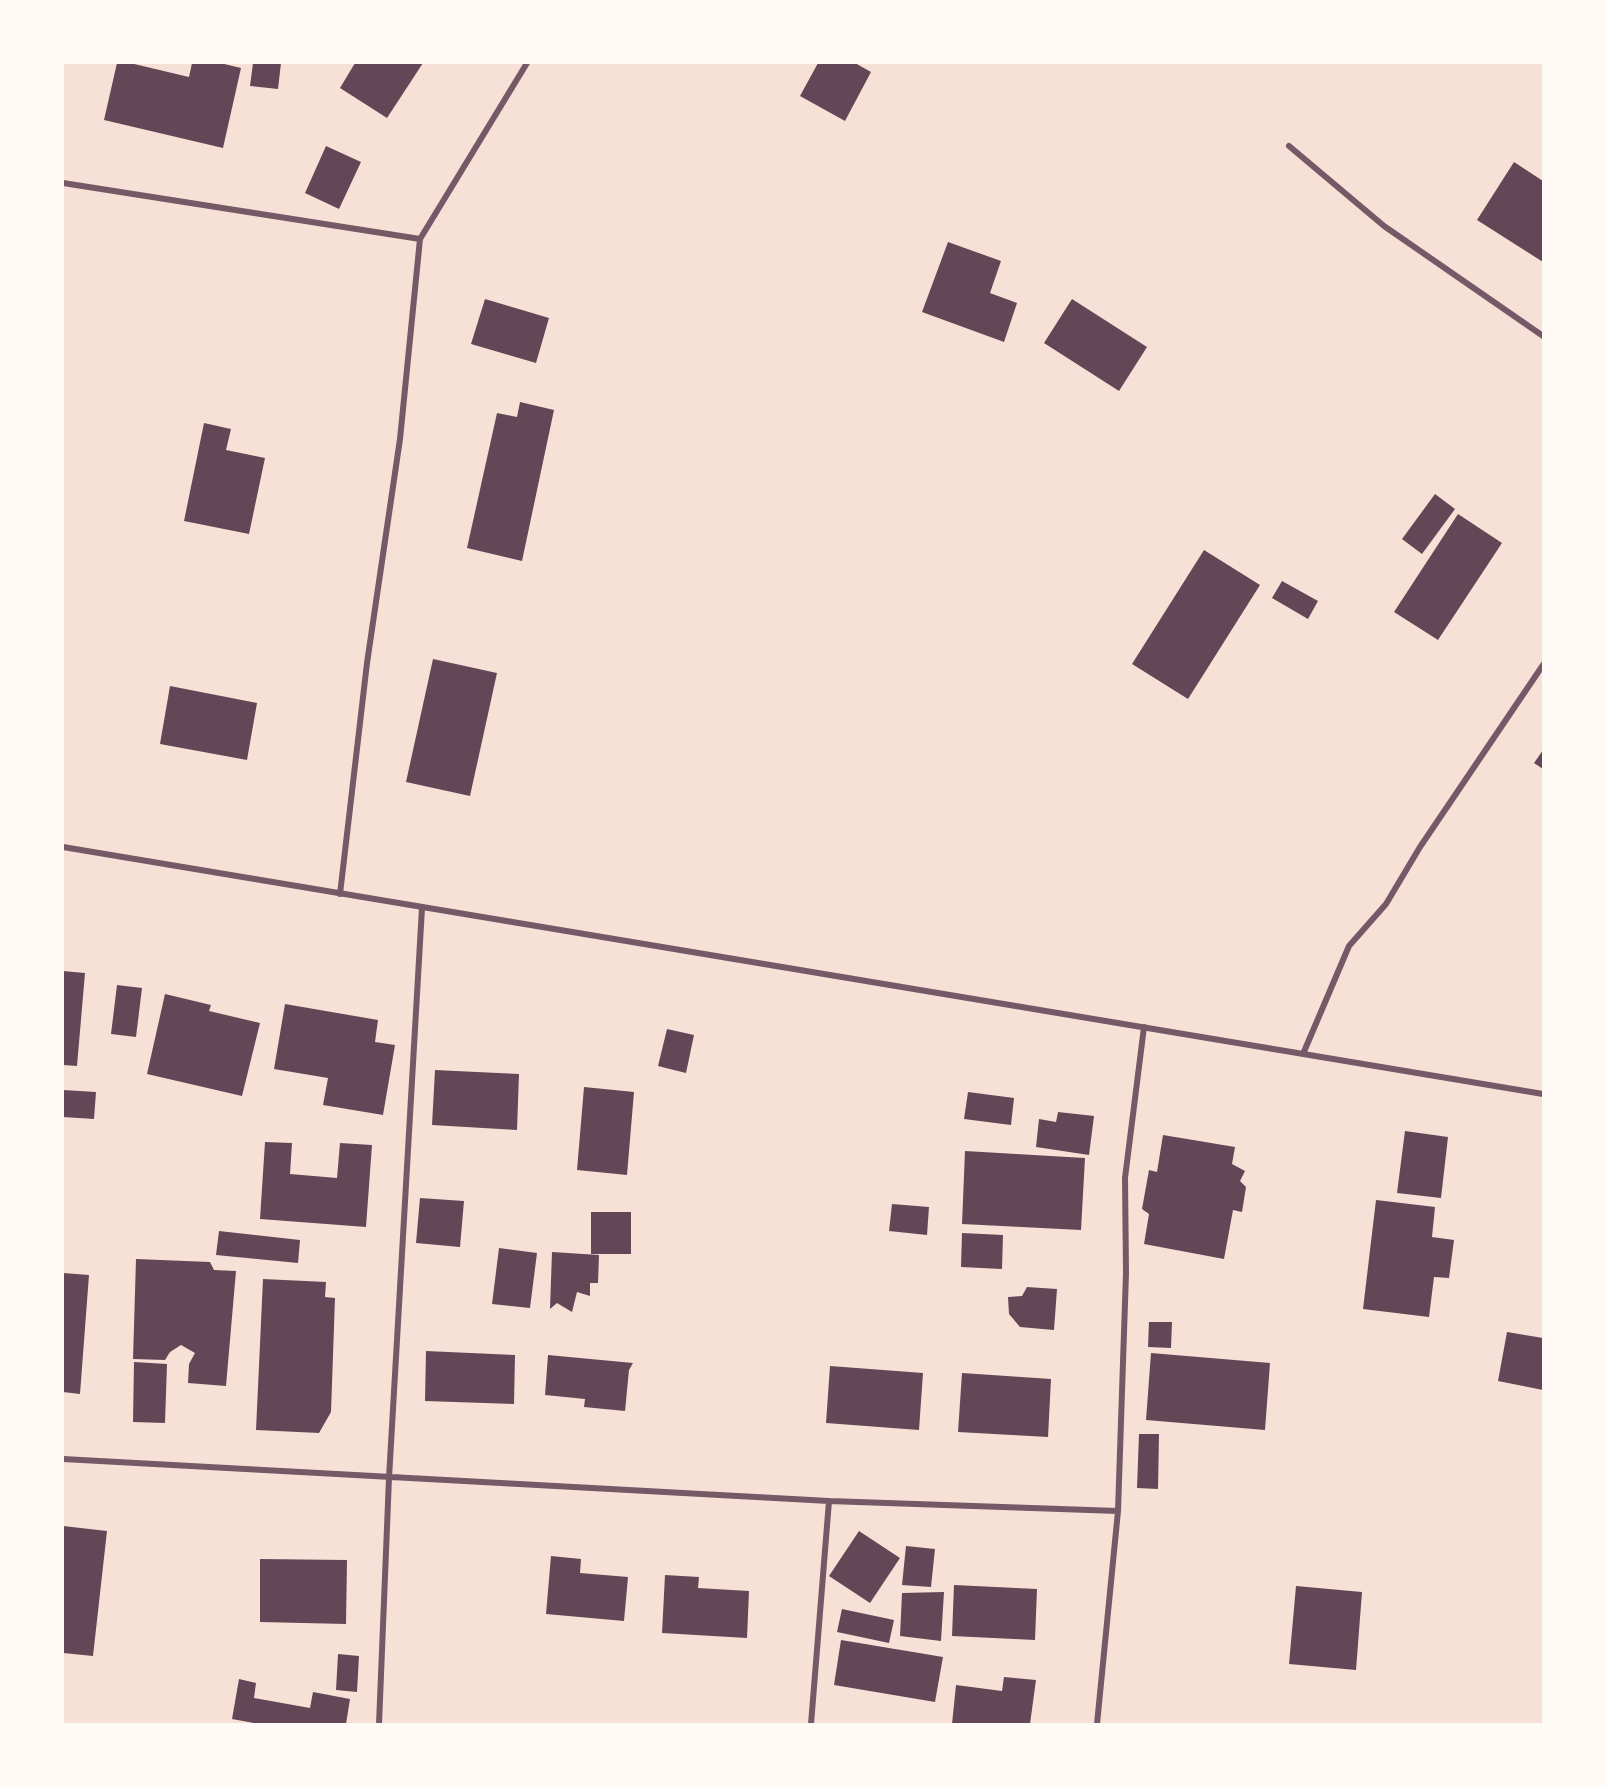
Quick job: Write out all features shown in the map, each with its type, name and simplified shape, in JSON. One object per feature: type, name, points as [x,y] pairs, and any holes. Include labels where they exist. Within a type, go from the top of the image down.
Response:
[{"type":"street","points":[[340,894],[367,663],[400,439],[420,239],[527,63]]},
{"type":"street","points":[[1288,146],[1384,226],[1543,336]]},
{"type":"street","points":[[63,183],[420,239]]},
{"type":"street","points":[[1304,1054],[1349,946],[1386,904],[1420,847],[1543,665]]},
{"type":"street","points":[[63,847],[1543,1094]]},
{"type":"street","points":[[379,1724],[389,1478],[422,908]]},
{"type":"street","points":[[1097,1724],[1118,1511],[1126,1273],[1125,1178],[1144,1027]]},
{"type":"street","points":[[63,1459],[829,1501],[1118,1511]]},
{"type":"street","points":[[811,1724],[829,1501]]},
{"type":"building","points":[[117,63],[130,63],[189,77],[192,63],[220,63],[241,68],[223,148],[104,120]]},
{"type":"building","points":[[253,63],[281,63],[278,89],[250,86]]},
{"type":"building","points":[[355,63],[423,63],[387,118],[340,88]]},
{"type":"building","points":[[818,63],[855,63],[871,72],[845,121],[800,96]]},
{"type":"building","points":[[326,146],[361,162],[339,209],[305,193]]},
{"type":"building","points":[[1514,162],[1543,181],[1543,262],[1477,220]]},
{"type":"building","points":[[948,242],[1001,261],[990,293],[1017,303],[1004,342],[922,312]]},
{"type":"building","points":[[485,299],[549,318],[536,363],[471,344]]},
{"type":"building","points":[[1072,299],[1147,347],[1119,391],[1044,343]]},
{"type":"building","points":[[520,402],[554,410],[522,561],[467,548],[497,413],[517,417]]},
{"type":"building","points":[[204,423],[231,429],[226,450],[265,458],[249,534],[184,521]]},
{"type":"building","points":[[1435,494],[1455,509],[1422,554],[1402,539]]},
{"type":"building","points":[[1458,514],[1502,543],[1438,640],[1394,612]]},
{"type":"building","points":[[1204,550],[1260,585],[1188,699],[1132,664]]},
{"type":"building","points":[[1282,581],[1318,601],[1308,619],[1272,598]]},
{"type":"building","points":[[433,659],[497,673],[470,796],[406,782]]},
{"type":"building","points":[[170,686],[257,703],[247,760],[160,744]]},
{"type":"building","points":[[1543,750],[1543,769],[1534,763]]},
{"type":"building","points":[[63,971],[85,973],[77,1066],[63,1065]]},
{"type":"building","points":[[117,985],[142,988],[136,1037],[111,1034]]},
{"type":"building","points":[[165,994],[211,1005],[209,1011],[260,1023],[242,1096],[147,1074]]},
{"type":"building","points":[[285,1004],[378,1020],[375,1042],[395,1045],[383,1115],[323,1105],[328,1078],[274,1069]]},
{"type":"building","points":[[667,1029],[694,1035],[686,1073],[658,1066]]},
{"type":"building","points":[[435,1070],[519,1074],[517,1130],[432,1125]]},
{"type":"building","points":[[584,1087],[634,1092],[627,1175],[577,1170]]},
{"type":"building","points":[[63,1090],[96,1092],[94,1119],[63,1117]]},
{"type":"building","points":[[968,1092],[1014,1098],[1011,1125],[964,1119]]},
{"type":"building","points":[[1058,1112],[1094,1116],[1089,1155],[1036,1147],[1039,1119],[1056,1122]]},
{"type":"building","points":[[1405,1131],[1448,1137],[1441,1198],[1397,1193]]},
{"type":"building","points":[[1163,1135],[1235,1147],[1232,1164],[1245,1171],[1240,1181],[1246,1187],[1242,1212],[1233,1210],[1224,1259],[1144,1244],[1149,1214],[1142,1209],[1149,1170],[1157,1172]]},
{"type":"building","points":[[265,1142],[292,1143],[290,1174],[337,1178],[340,1143],[372,1145],[366,1227],[260,1219]]},
{"type":"building","points":[[965,1151],[1085,1158],[1081,1230],[962,1224]]},
{"type":"building","points":[[420,1198],[464,1201],[460,1247],[416,1243]]},
{"type":"building","points":[[1376,1200],[1435,1207],[1432,1237],[1454,1240],[1449,1278],[1434,1277],[1429,1317],[1363,1309]]},
{"type":"building","points":[[892,1204],[929,1207],[927,1235],[889,1231]]},
{"type":"building","points":[[591,1212],[631,1212],[631,1254],[591,1254]]},
{"type":"building","points":[[219,1231],[300,1240],[298,1263],[216,1255]]},
{"type":"building","points":[[962,1233],[1003,1235],[1002,1269],[961,1267]]},
{"type":"building","points":[[499,1248],[537,1253],[530,1308],[492,1304]]},
{"type":"building","points":[[552,1252],[599,1255],[598,1283],[590,1283],[590,1296],[577,1292],[572,1312],[557,1303],[550,1309]]},
{"type":"building","points":[[136,1259],[210,1262],[214,1270],[236,1271],[226,1386],[188,1383],[189,1364],[195,1353],[181,1345],[170,1352],[165,1360],[133,1359]]},
{"type":"building","points":[[63,1273],[89,1275],[80,1394],[63,1392]]},
{"type":"building","points":[[263,1279],[326,1282],[325,1297],[335,1298],[331,1412],[319,1433],[256,1430]]},
{"type":"building","points":[[1027,1287],[1057,1289],[1054,1330],[1020,1327],[1009,1314],[1008,1297],[1022,1296]]},
{"type":"building","points":[[1149,1322],[1172,1322],[1171,1348],[1148,1347]]},
{"type":"building","points":[[1507,1332],[1543,1338],[1543,1390],[1498,1381]]},
{"type":"building","points":[[426,1351],[515,1355],[514,1404],[425,1401]]},
{"type":"building","points":[[1151,1353],[1270,1363],[1265,1430],[1146,1420]]},
{"type":"building","points":[[548,1355],[633,1363],[629,1370],[625,1411],[584,1407],[585,1399],[545,1395]]},
{"type":"building","points":[[134,1362],[167,1364],[165,1423],[133,1422]]},
{"type":"building","points":[[830,1366],[923,1373],[919,1430],[826,1423]]},
{"type":"building","points":[[962,1373],[1051,1379],[1048,1437],[958,1432]]},
{"type":"building","points":[[1139,1434],[1159,1434],[1158,1489],[1137,1488]]},
{"type":"building","points":[[63,1526],[107,1531],[93,1656],[63,1653]]},
{"type":"building","points":[[859,1531],[900,1558],[870,1603],[829,1576]]},
{"type":"building","points":[[906,1546],[935,1549],[931,1587],[902,1585]]},
{"type":"building","points":[[551,1556],[581,1559],[580,1573],[628,1577],[624,1621],[546,1614]]},
{"type":"building","points":[[260,1559],[347,1560],[346,1624],[260,1622]]},
{"type":"building","points":[[665,1575],[699,1577],[698,1588],[749,1591],[747,1638],[662,1633]]},
{"type":"building","points":[[954,1585],[1037,1589],[1035,1640],[952,1636]]},
{"type":"building","points":[[1296,1586],[1362,1592],[1356,1670],[1289,1664]]},
{"type":"building","points":[[944,1592],[941,1641],[900,1636],[902,1593]]},
{"type":"building","points":[[842,1609],[894,1620],[889,1643],[837,1632]]},
{"type":"building","points":[[841,1640],[943,1657],[935,1702],[834,1685]]},
{"type":"building","points":[[338,1654],[359,1656],[357,1692],[336,1690]]},
{"type":"building","points":[[1004,1677],[1036,1680],[1030,1724],[952,1724],[956,1685],[1002,1691]]},
{"type":"building","points":[[239,1679],[256,1683],[254,1698],[310,1708],[313,1692],[350,1699],[346,1724],[259,1724],[232,1719]]}]
